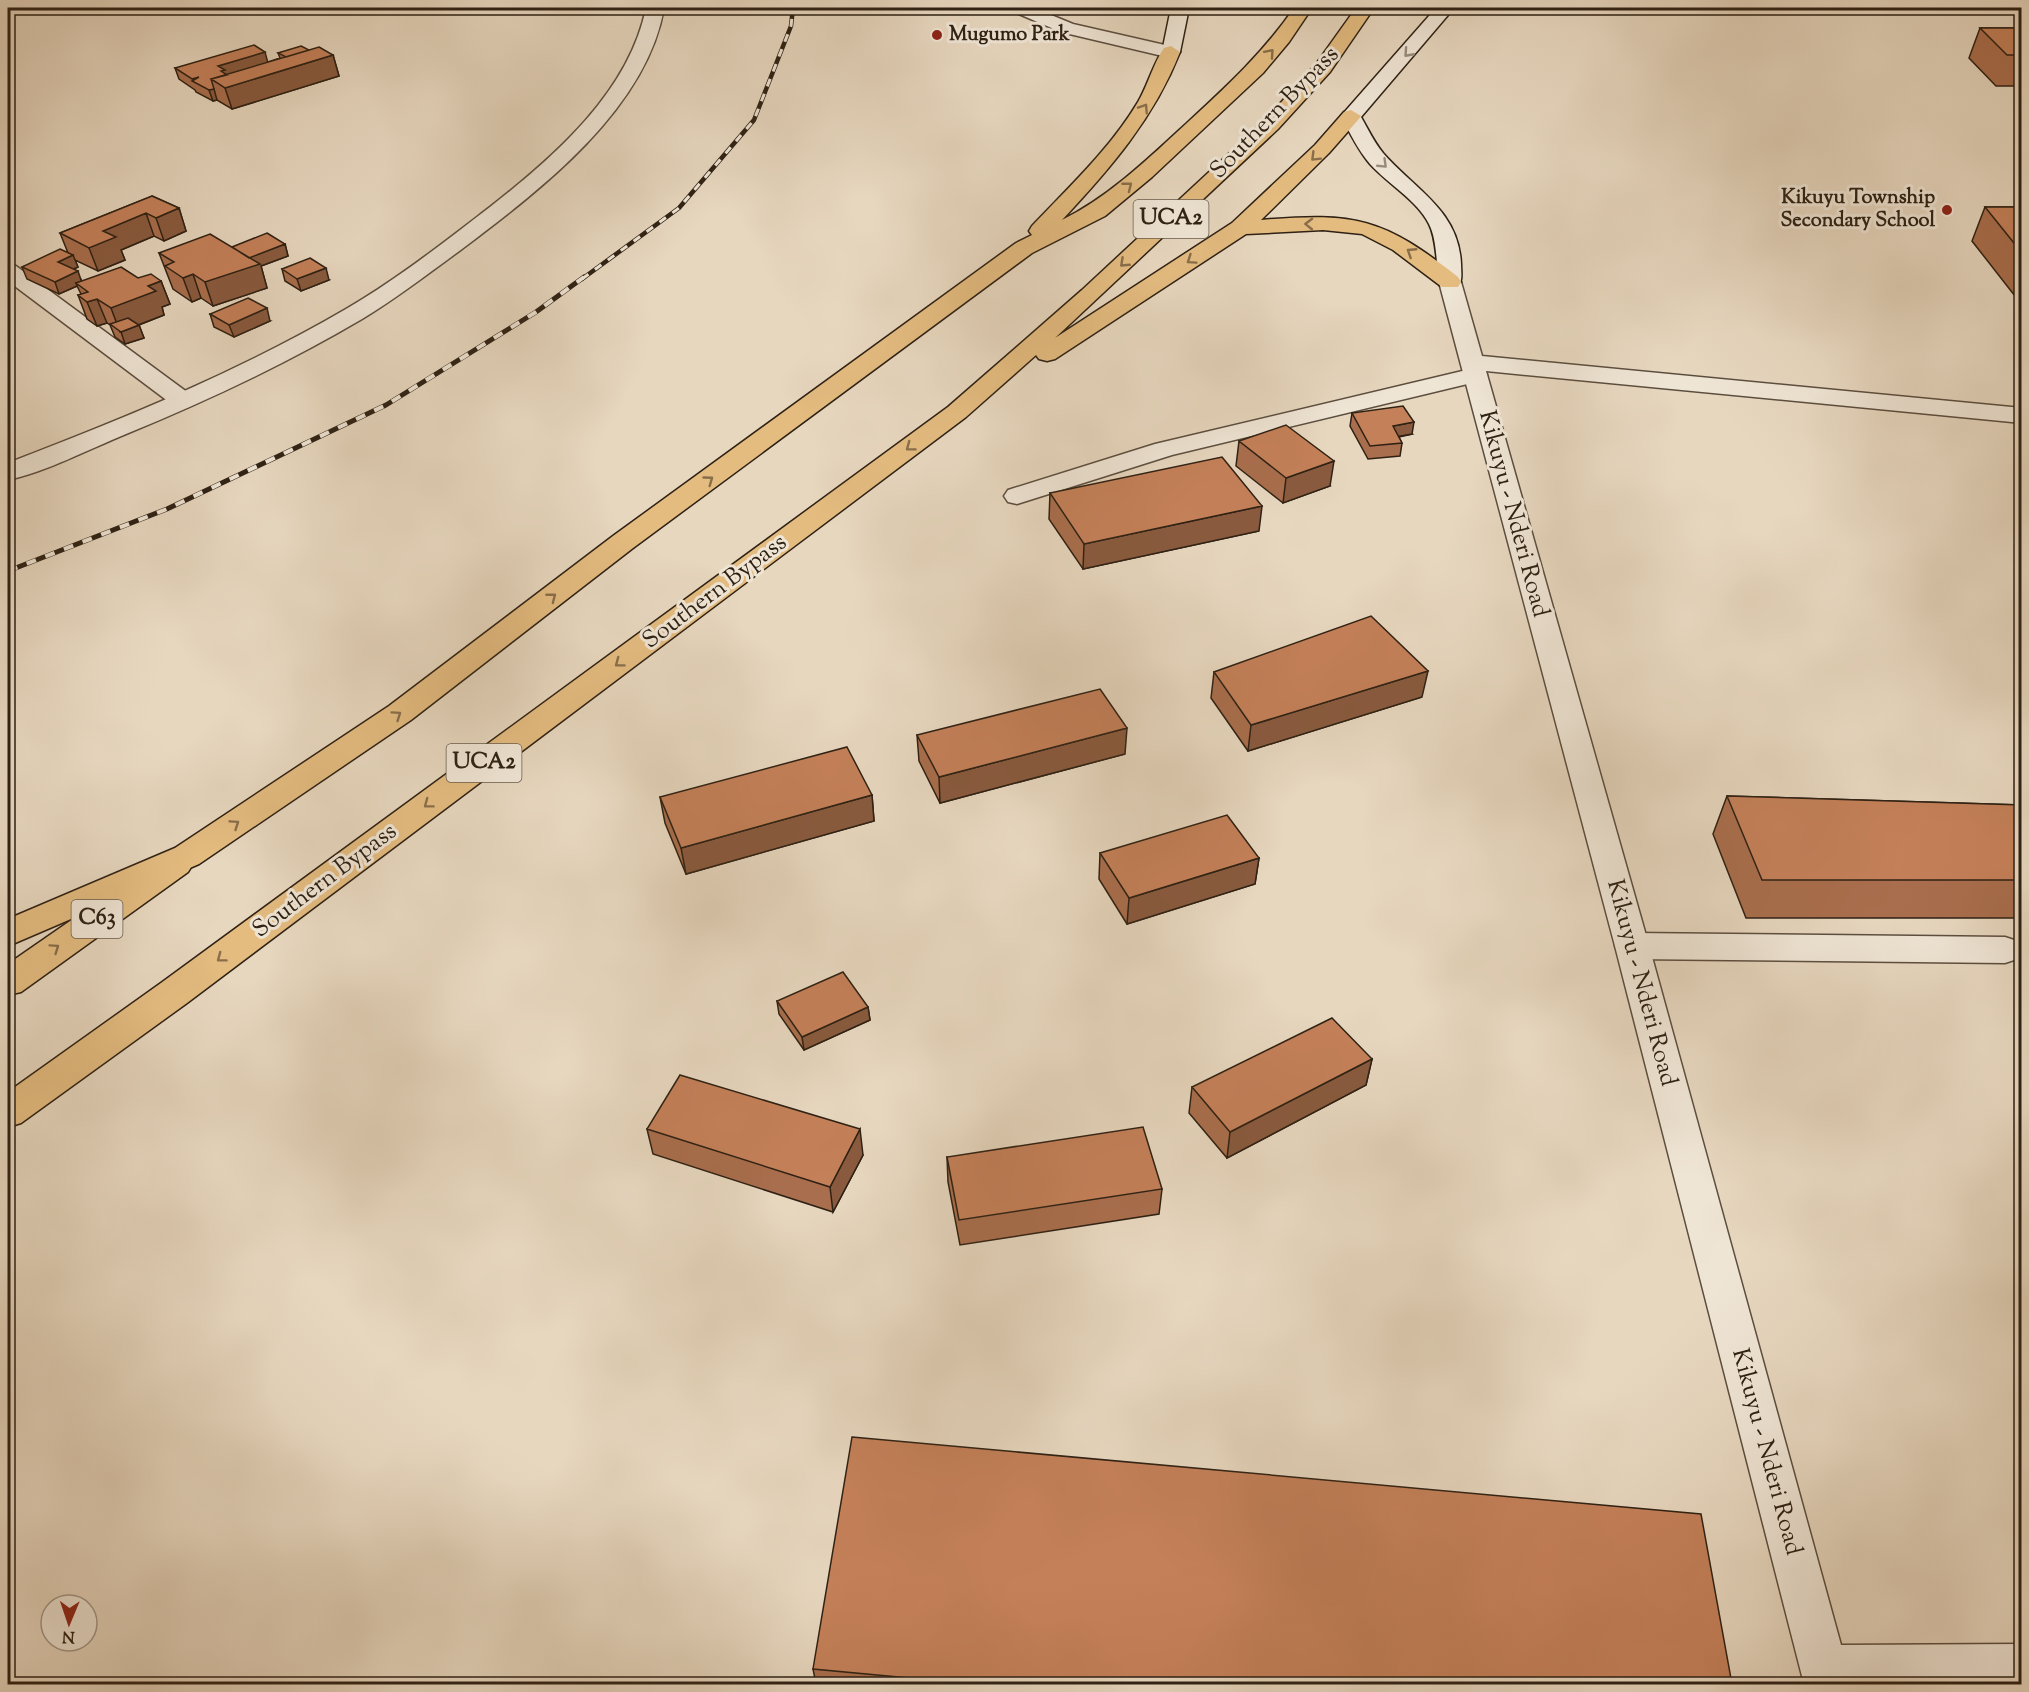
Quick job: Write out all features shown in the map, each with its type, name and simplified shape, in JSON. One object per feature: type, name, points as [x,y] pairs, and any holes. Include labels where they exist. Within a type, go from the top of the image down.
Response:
[{"type":"main road","name":"Southern Bypass","points":[[8,982],[187,856],[400,713],[623,542],[1024,248],[1097,211],[1145,173],[1256,69],[1283,38],[1303,8]]},
{"type":"main road","name":"Southern Bypass","points":[[8,1112],[174,993],[957,412],[1090,295],[1271,125],[1323,68],[1365,8]]},
{"type":"main road","points":[[1024,248],[1104,162],[1144,108],[1171,52]]},
{"type":"main road","points":[[957,412],[1240,228],[1315,157],[1350,116]]},
{"type":"main road","points":[[1240,228],[1295,224],[1368,229],[1421,259],[1450,282]]},
{"type":"main road","points":[[8,933],[187,856]]},
{"type":"street","points":[[8,472],[120,428],[182,400],[354,314],[402,283],[519,195],[582,138],[639,58],[653,25],[655,8]]},
{"type":"street","points":[[1020,8],[1067,28],[1171,52],[1180,8]]},
{"type":"street","points":[[1350,116],[1445,8]]},
{"type":"street","name":"Kikuyu - Nderi Road","points":[[1350,116],[1376,158],[1419,197],[1446,232],[1451,255],[1450,282],[1632,946],[1826,1677]]},
{"type":"street","points":[[8,271],[182,400]]},
{"type":"street","points":[[1017,496],[1164,449],[1473,368],[1745,387],[2022,416]]},
{"type":"street","points":[[1130,488],[1164,449]]},
{"type":"street","points":[[1632,946],[2005,950]]},
{"type":"street","points":[[1826,1677],[2022,1668]]},
{"type":"building","points":[[1980,28],[2022,28],[2022,55],[2007,55]]},
{"type":"building","points":[[254,45],[265,52],[218,66],[225,70],[221,71],[227,75],[211,79],[214,89],[209,90],[192,81],[199,77],[192,79],[175,68]]},
{"type":"building","points":[[301,46],[309,50],[286,57],[278,53]]},
{"type":"building","points":[[319,47],[333,55],[225,88],[211,79]]},
{"type":"building","points":[[152,196],[179,208],[156,218],[146,213],[103,231],[116,237],[89,248],[60,233]]},
{"type":"building","points":[[1985,207],[2022,207],[2022,253]]},
{"type":"building","points":[[267,233],[285,244],[249,258],[232,247]]},
{"type":"building","points":[[210,234],[260,264],[205,282],[193,274],[183,278],[165,266],[174,262],[159,253]]},
{"type":"building","points":[[60,249],[73,255],[58,262],[78,271],[55,282],[22,267]]},
{"type":"building","points":[[310,258],[326,268],[297,279],[282,269]]},
{"type":"building","points":[[121,267],[138,278],[151,274],[161,281],[148,286],[156,291],[111,308],[97,299],[87,302],[78,295],[88,292],[76,283]]},
{"type":"building","points":[[248,298],[267,308],[229,325],[210,314]]},
{"type":"building","points":[[128,318],[139,325],[121,332],[110,324]]},
{"type":"building","points":[[1403,406],[1414,422],[1393,426],[1402,443],[1370,446],[1352,413]]},
{"type":"building","points":[[1286,425],[1334,461],[1286,478],[1239,441]]},
{"type":"building","points":[[1222,457],[1262,506],[1084,544],[1050,493]]},
{"type":"building","points":[[1371,616],[1428,671],[1251,725],[1214,672]]},
{"type":"building","points":[[1100,689],[1127,728],[939,777],[917,735]]},
{"type":"building","points":[[847,747],[872,795],[681,848],[660,797]]},
{"type":"building","points":[[1727,796],[2022,805],[2022,880],[1762,880]]},
{"type":"building","points":[[1227,815],[1259,858],[1129,898],[1100,853]]},
{"type":"building","points":[[843,972],[868,1007],[802,1037],[777,1001]]},
{"type":"building","points":[[1332,1018],[1372,1059],[1230,1132],[1192,1087]]},
{"type":"building","points":[[680,1075],[860,1129],[830,1187],[647,1129]]},
{"type":"building","points":[[1143,1127],[1162,1189],[959,1220],[947,1157]]},
{"type":"building","points":[[852,1437],[1701,1514],[1732,1684],[974,1684],[813,1669]]},
{"type":"railway","points":[[582,279],[679,208],[754,120],[791,26],[793,8]]},
{"type":"railway","points":[[8,571],[167,509],[386,405],[536,312],[584,277]]},
{"type":"place","name":"Mugumo Park","points":[[937,35]]},
{"type":"place","name":"Kikuyu Township Secondary School","points":[[1947,210]]}]
